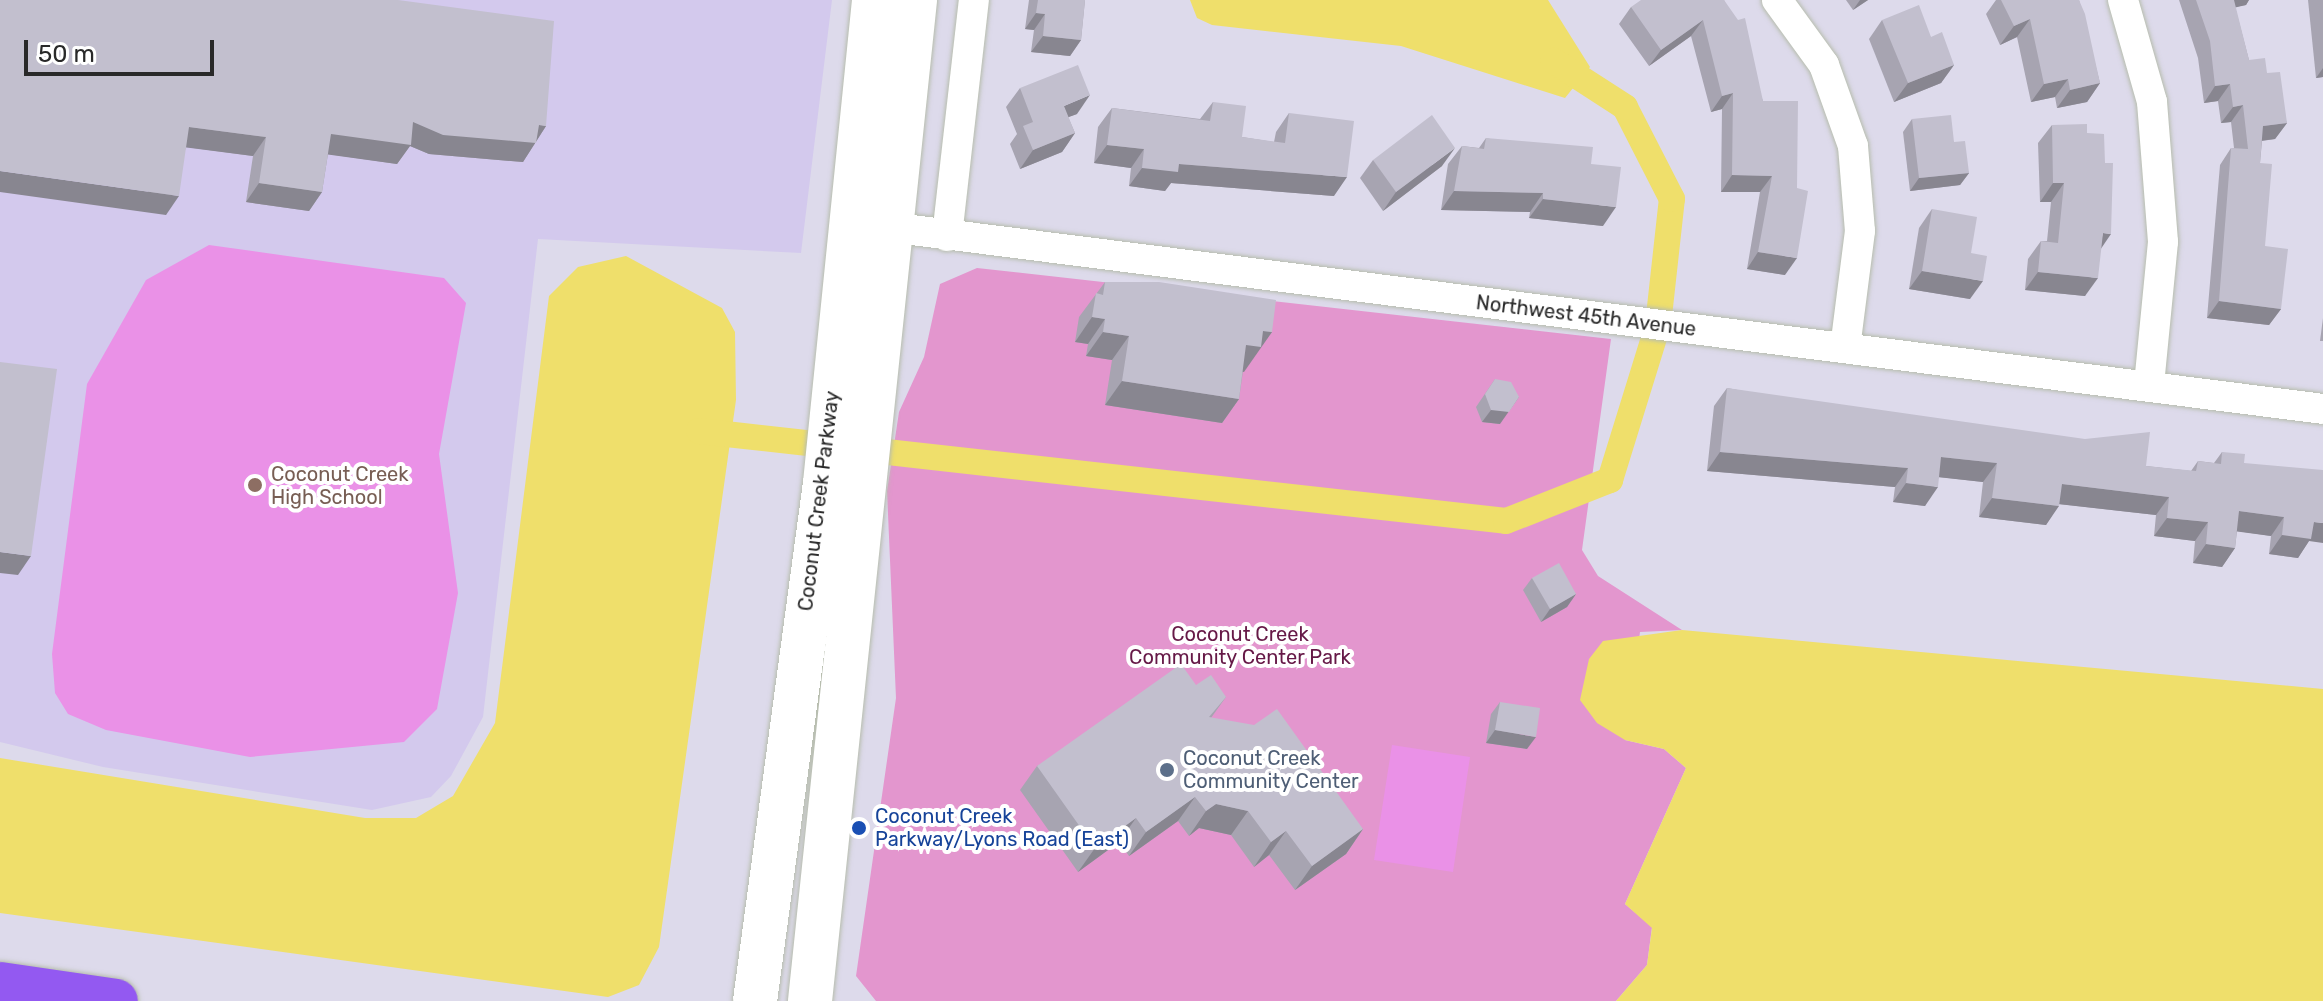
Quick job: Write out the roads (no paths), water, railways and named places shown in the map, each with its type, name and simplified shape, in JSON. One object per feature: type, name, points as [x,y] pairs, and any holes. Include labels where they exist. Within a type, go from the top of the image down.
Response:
[{"type":"main road","name":"Coconut Creek Parkway","points":[[755,1001],[843,485],[870,224],[874,0]]},
{"type":"main road","name":"Coconut Creek Parkway","points":[[870,224],[915,0]]},
{"type":"main road","name":"Coconut Creek Parkway","points":[[810,1001],[842,732],[843,485]]},
{"type":"main road","points":[[0,984],[116,1001]]},
{"type":"street","points":[[947,236],[974,0]]},
{"type":"street","points":[[1777,0],[1824,65],[1853,146],[1860,231],[1845,348]]},
{"type":"street","points":[[2123,0],[2152,102],[2163,242],[2149,386]]},
{"type":"street","name":"Northwest 45th Avenue","points":[[870,224],[2323,409]]},
{"type":"waterway","points":[[699,431],[1506,521],[1610,480],[1658,325],[1672,199],[1625,107],[1554,61]]},
{"type":"place","name":"Coconut Creek High School","points":[[255,485]]},
{"type":"place","name":"Coconut Creek Community Center","points":[[1167,770]]},
{"type":"place","name":"Coconut Creek Parkway/Lyons Road (East)","points":[[859,828]]},
{"type":"park label","name":"Coconut Creek Community Center Park","points":[[1240,646]]}]
